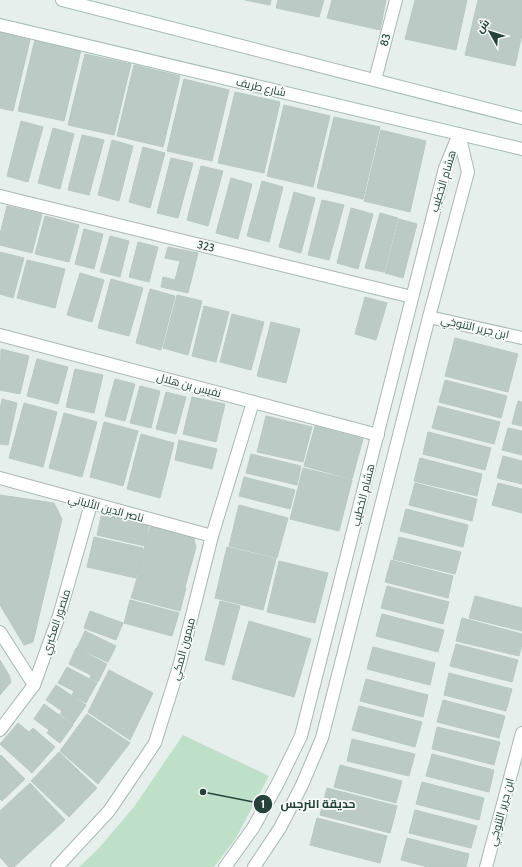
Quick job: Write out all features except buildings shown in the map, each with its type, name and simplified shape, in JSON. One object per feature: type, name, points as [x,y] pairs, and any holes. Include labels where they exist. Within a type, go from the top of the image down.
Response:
[{"type":"street","points":[[62,0],[522,118]]},
{"type":"street","name":"83","points":[[375,80],[396,0]]},
{"type":"street","name":"شارع طريف","points":[[0,24],[522,149]]},
{"type":"street","name":"هشام الخطيب","points":[[225,867],[256,822],[278,783],[301,736],[445,168],[459,134]]},
{"type":"street","name":"هشام الخطيب","points":[[254,867],[280,828],[302,785],[322,738],[429,317],[468,172],[459,134]]},
{"type":"street","name":"323","points":[[0,196],[412,297]]},
{"type":"street","name":"ابن جرير التنوخي","points":[[429,317],[522,338]]},
{"type":"street","name":"نفيس بن هلال","points":[[0,336],[378,435]]},
{"type":"street","name":"ميمون المكي","points":[[57,867],[109,811],[155,743],[180,663],[212,536],[253,402]]},
{"type":"street","name":"ناصر الدين الألباني","points":[[0,478],[212,536]]},
{"type":"street","name":"منصور العكبري","points":[[0,730],[34,685],[59,616],[91,504]]},
{"type":"street","points":[[337,595],[358,600]]},
{"type":"street","points":[[0,632],[34,685]]},
{"type":"street","name":"ابن جرير التنوخي","points":[[486,867],[522,733]]},
{"type":"green space","points":[[183,735],[269,776],[236,838],[214,867],[79,867],[98,849],[134,807]]},
{"type":"place","name":"حديقة النرجس","points":[[203,792]]}]
